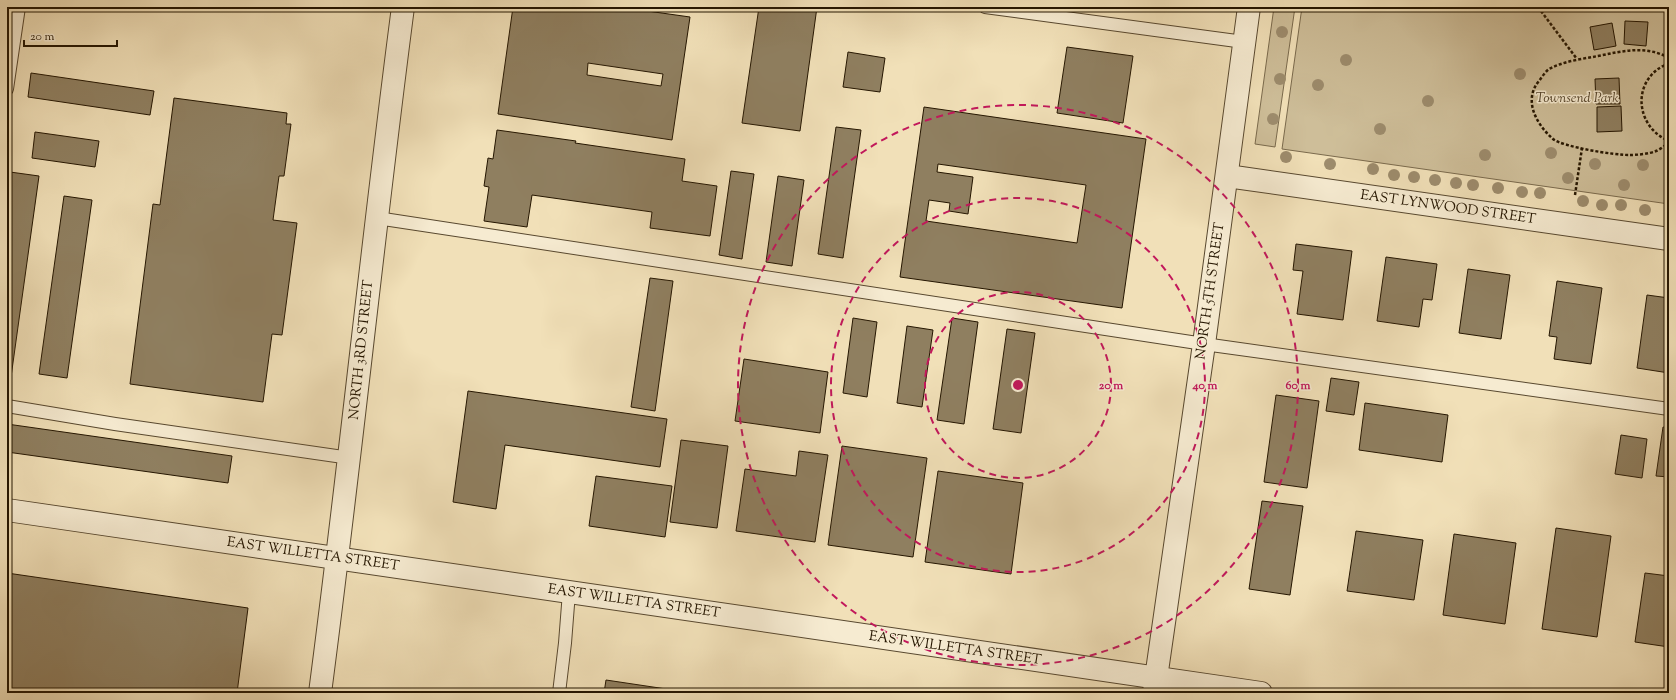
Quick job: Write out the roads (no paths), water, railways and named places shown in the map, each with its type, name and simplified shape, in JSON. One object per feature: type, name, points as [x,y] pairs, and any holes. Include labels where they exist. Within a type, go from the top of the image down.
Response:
[{"type":"street","name":"NORTH 3RD STREET","points":[[320,693],[338,558],[403,7]]},
{"type":"street","name":"NORTH 5TH STREET","points":[[1155,686],[1204,344],[1249,7]]},
{"type":"street","name":"EAST LYNWOOD STREET","points":[[1227,176],[1669,239]]},
{"type":"street","name":"EAST WILLETTA STREET","points":[[7,510],[569,592],[1155,686],[1261,693]]},
{"type":"lane","points":[[7,89],[19,7]]},
{"type":"lane","points":[[985,7],[1244,42]]},
{"type":"lane","points":[[377,218],[1204,344],[1669,410]]},
{"type":"lane","points":[[7,406],[115,424],[350,458]]},
{"type":"lane","points":[[559,693],[566,643],[569,592]]},
{"type":"park label","name":"Townsend Park","points":[[1577,99]]}]
